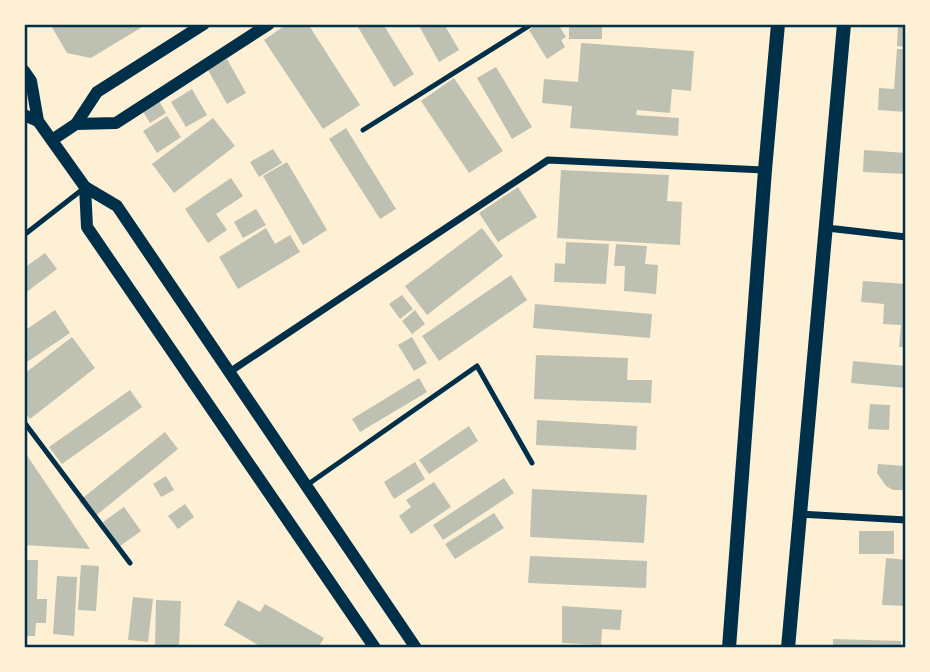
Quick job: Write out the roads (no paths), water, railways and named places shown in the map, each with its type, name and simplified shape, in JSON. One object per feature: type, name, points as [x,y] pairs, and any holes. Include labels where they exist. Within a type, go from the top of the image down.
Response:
[{"type":"main road","points":[[729,648],[778,24]]},
{"type":"main road","points":[[788,648],[844,24]]},
{"type":"street","points":[[52,140],[76,124],[97,92],[204,24]]},
{"type":"street","points":[[76,124],[116,123],[268,24]]},
{"type":"street","points":[[24,71],[31,80],[38,121],[86,187],[117,206],[416,648]]},
{"type":"street","points":[[24,115],[38,121]]},
{"type":"street","points":[[231,371],[548,160],[765,170]]},
{"type":"street","points":[[86,187],[88,227],[375,648]]},
{"type":"street","points":[[827,228],[905,237]]},
{"type":"street","points":[[799,514],[905,520]]},
{"type":"lane","points":[[363,130],[533,24]]},
{"type":"lane","points":[[24,235],[86,187]]},
{"type":"lane","points":[[307,485],[477,366],[533,463]]},
{"type":"lane","points":[[24,422],[130,563]]}]
